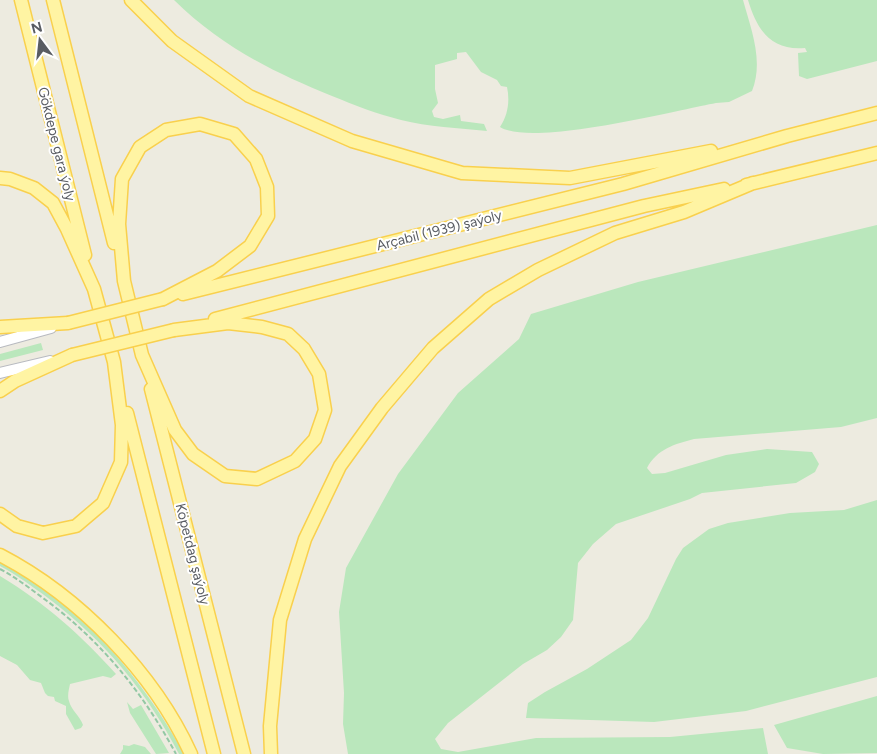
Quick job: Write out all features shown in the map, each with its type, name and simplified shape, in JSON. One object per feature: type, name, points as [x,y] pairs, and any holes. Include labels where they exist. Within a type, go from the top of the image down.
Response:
[{"type":"main road","name":"Gökdepe gara ýoly","points":[[20,0],[94,289]]},
{"type":"main road","points":[[53,0],[142,355],[175,430],[193,454],[225,476],[258,479],[295,462],[315,439],[325,410],[318,374],[304,349],[288,334],[262,327],[228,323],[174,330]]},
{"type":"main road","points":[[131,0],[172,41],[249,96],[352,141],[462,173],[570,178],[787,136]]},
{"type":"main road","name":"Arçabil (1939) şaýoly","points":[[68,323],[623,184],[787,136],[877,113]]},
{"type":"main road","points":[[124,281],[119,224],[122,179],[140,147],[166,130],[200,124],[234,134],[256,159],[267,187],[268,216],[250,246],[217,271],[163,299]]},
{"type":"main road","name":"Arçabil (1939) şaýoly","points":[[72,355],[174,330],[644,206],[753,183],[877,153]]},
{"type":"main road","points":[[0,178],[10,179],[34,188],[53,203],[67,229],[94,289],[114,362],[122,425],[121,462],[103,503],[76,526],[43,533],[17,526],[0,514]]},
{"type":"main road","points":[[271,754],[270,726],[280,620],[305,539],[340,466],[388,401],[440,342],[489,300],[530,275],[615,233],[684,212],[753,183]]},
{"type":"main road","points":[[0,327],[68,323]]},
{"type":"main road","points":[[0,391],[15,381],[72,355]]},
{"type":"main road","name":"Köpetdag şaýoly","points":[[142,355],[244,754]]},
{"type":"main road","name":"Köpetdag şaýoly","points":[[114,362],[214,754]]},
{"type":"main road","points":[[0,555],[65,598],[112,641],[149,685],[170,716],[191,754]]},
{"type":"street","points":[[787,136],[877,108]]},
{"type":"street","name":"Arçabil (1939) şaýoly","points":[[0,342],[68,323]]},
{"type":"street","name":"Arçabil (1939) şaýoly","points":[[0,373],[72,355]]},
{"type":"path","points":[[0,569],[54,606],[106,654],[150,708],[176,754]]},
{"type":"green space","points":[[174,0],[743,0],[753,34],[757,68],[752,91],[729,102],[571,130],[541,133],[517,132],[500,127],[508,108],[507,87],[501,86],[497,80],[481,72],[466,52],[457,53],[457,59],[435,65],[435,89],[438,103],[432,111],[434,117],[443,119],[460,115],[461,121],[484,124],[487,131],[433,126],[401,120],[374,112],[310,87],[268,67],[210,31]]},
{"type":"green space","points":[[748,0],[877,0],[877,61],[807,79],[799,76],[798,53],[807,52],[805,48],[793,48],[774,42],[756,21]]},
{"type":"green space","points":[[877,225],[877,418],[841,427],[694,439],[673,445],[661,452],[647,468],[652,474],[665,473],[726,455],[767,449],[812,452],[819,464],[815,472],[796,483],[702,493],[690,499],[616,524],[593,544],[578,563],[573,620],[561,637],[547,650],[523,664],[448,723],[435,739],[441,749],[458,752],[536,738],[670,737],[763,728],[768,754],[348,754],[343,724],[344,693],[339,612],[346,568],[398,474],[458,393],[519,339],[531,314],[638,282]]},
{"type":"green space","points":[[41,343],[43,350],[0,361],[0,354]]},
{"type":"green space","points":[[877,500],[877,677],[746,711],[654,722],[526,718],[528,703],[587,669],[631,640],[648,618],[683,548],[709,529],[728,523],[790,513],[844,510]]},
{"type":"green space","points":[[0,562],[56,598],[106,644],[149,697],[184,754],[179,754],[153,709],[106,649],[88,631],[48,598],[0,566]]},
{"type":"green space","points":[[0,576],[62,620],[116,674],[111,678],[103,676],[70,684],[68,699],[82,722],[81,728],[75,730],[66,714],[66,706],[55,701],[54,697],[48,696],[41,683],[30,680],[17,665],[0,656]]},
{"type":"green space","points":[[877,696],[877,753],[823,754],[787,748],[774,725]]},
{"type":"green space","points":[[127,702],[133,709],[141,705],[169,753],[156,754],[130,713]]},
{"type":"green space","points":[[134,744],[145,747],[151,754],[120,754],[123,745],[129,746]]}]
